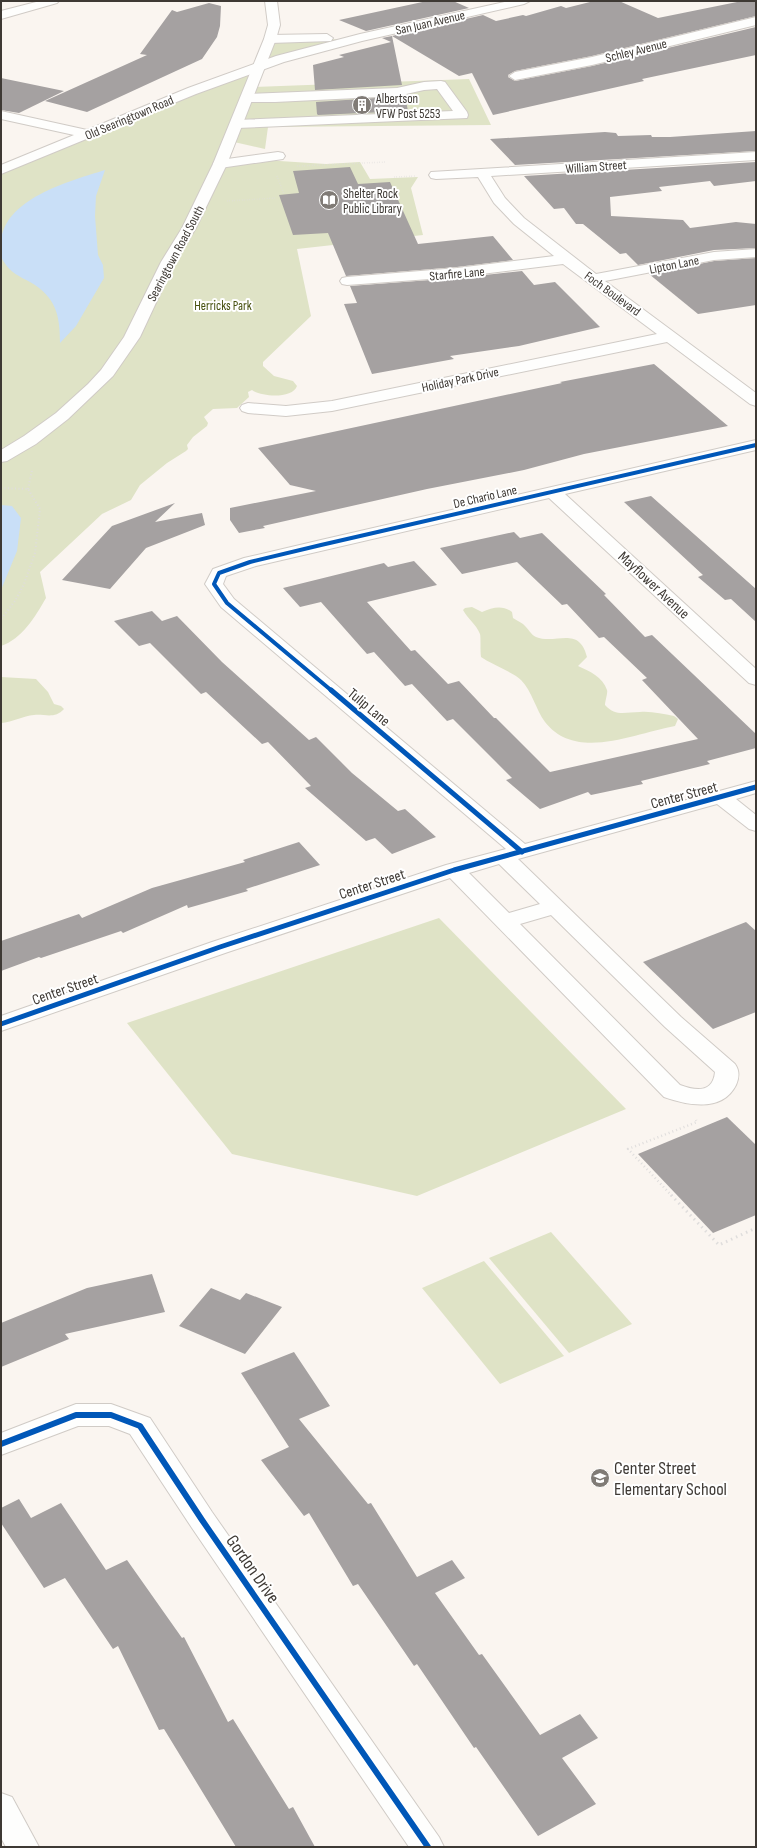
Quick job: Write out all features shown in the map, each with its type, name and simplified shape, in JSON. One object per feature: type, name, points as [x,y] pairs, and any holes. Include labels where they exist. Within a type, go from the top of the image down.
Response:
[{"type":"street","points":[[1,15],[53,1]]},
{"type":"street","name":"Searingtown Road South","points":[[1,457],[30,440],[62,416],[94,387],[107,373],[132,337],[168,262],[189,228],[226,151],[248,98],[274,25],[271,1]]},
{"type":"street","name":"San Juan Avenue","points":[[259,67],[280,59],[360,38],[524,1]]},
{"type":"street","name":"Schley Avenue","points":[[515,76],[592,61],[756,21]]},
{"type":"street","name":"San Juan Avenue","points":[[270,39],[360,38]]},
{"type":"street","name":"Old Searingtown Road","points":[[1,170],[192,91],[259,67]]},
{"type":"street","points":[[237,124],[462,115],[441,85],[424,86],[397,92],[248,98]]},
{"type":"street","points":[[1,115],[88,134]]},
{"type":"street","points":[[220,164],[275,153],[226,151]]},
{"type":"street","name":"William Street","points":[[436,175],[756,156]]},
{"type":"street","name":"Foch Boulevard","points":[[483,173],[499,200],[519,221],[566,259],[756,401]]},
{"type":"street","name":"Lipton Lane","points":[[593,279],[714,256],[756,253]]},
{"type":"street","name":"Starfire Lane","points":[[348,281],[461,274],[512,268],[566,259]]},
{"type":"street","name":"Holiday Park Drive","points":[[248,408],[286,411],[332,406],[671,336]]},
{"type":"street","name":"De Chario Lane","points":[[220,573],[250,562],[756,444]]},
{"type":"street","name":"Mayflower Avenue","points":[[552,491],[756,680]]},
{"type":"street","name":"Tulip Lane","points":[[220,573],[214,584],[227,603],[512,854]]},
{"type":"street","name":"Center Street","points":[[1,1024],[228,945],[454,870],[756,787]]},
{"type":"street","points":[[721,797],[756,825]]},
{"type":"street","points":[[454,870],[672,1091],[685,1096],[706,1097],[720,1091],[727,1081],[726,1070],[667,1017],[555,907],[512,854]]},
{"type":"street","points":[[504,922],[555,907]]},
{"type":"street","name":"Gordon Drive","points":[[1,1444],[76,1415],[111,1415],[140,1426],[202,1520],[428,1847]]},
{"type":"street","points":[[1,1808],[24,1847]]},
{"type":"path","points":[[290,167],[386,162]]},
{"type":"path","points":[[277,174],[284,194]]},
{"type":"path","points":[[226,201],[276,198]]},
{"type":"path","points":[[1,619],[15,601],[24,584],[35,553],[40,509],[28,490],[32,470]]},
{"type":"path","points":[[1,488],[28,490]]},
{"type":"path","points":[[685,1096],[697,1122],[628,1149],[719,1245],[756,1228]]},
{"type":"green space","points":[[356,39],[261,65],[272,40]]},
{"type":"green space","name":"Herricks Park","points":[[259,67],[252,87],[469,79],[491,125],[268,127],[265,149],[234,142],[193,229],[227,165],[264,160],[326,164],[360,162],[370,179],[418,177],[411,188],[423,235],[297,249],[311,316],[263,362],[263,366],[274,376],[293,381],[297,386],[290,393],[276,396],[262,394],[252,390],[248,392],[249,397],[237,408],[213,409],[204,417],[208,423],[207,426],[193,437],[187,445],[188,449],[186,451],[167,463],[140,485],[131,500],[102,514],[40,572],[46,598],[22,633],[9,643],[1,646],[1,170]]},
{"type":"green space","points":[[472,607],[482,612],[494,608],[505,608],[512,612],[513,618],[523,624],[536,637],[544,639],[573,639],[583,647],[587,657],[578,666],[595,675],[605,685],[607,691],[605,705],[609,709],[621,713],[648,712],[674,716],[678,719],[675,726],[607,742],[589,743],[573,740],[558,734],[545,722],[525,684],[521,680],[513,674],[481,657],[480,634],[463,610],[465,608]]},
{"type":"green space","points":[[1,677],[36,679],[48,692],[54,704],[61,706],[64,709],[54,715],[30,716],[1,723]]},
{"type":"green space","points":[[439,918],[626,1109],[417,1196],[232,1154],[127,1023]]},
{"type":"green space","points":[[551,1232],[632,1324],[569,1353],[489,1258]]},
{"type":"green space","points":[[484,1261],[564,1356],[500,1384],[422,1288]]},
{"type":"water","points":[[105,170],[96,196],[95,216],[98,255],[103,265],[104,278],[76,326],[60,343],[59,324],[55,308],[51,301],[39,288],[6,266],[2,258],[1,245],[4,229],[12,215],[40,194],[57,186]]},
{"type":"water","points":[[1,505],[12,506],[21,518],[17,551],[1,590]]},
{"type":"building","points":[[427,1],[453,1],[469,8],[366,31],[339,20]]},
{"type":"building","points":[[594,1],[619,1],[658,18],[742,1],[756,1],[756,16],[592,56],[515,71],[508,75],[508,77],[515,81],[592,66],[756,27],[756,55],[642,79],[644,81],[493,115],[472,73],[459,76],[392,36],[483,15],[496,21],[523,15],[526,16],[561,6],[566,8]]},
{"type":"building","points":[[209,3],[221,6],[220,26],[217,37],[202,59],[87,112],[45,101],[147,55],[140,54],[172,10],[177,12]]},
{"type":"building","points":[[392,36],[402,85],[315,90],[313,65],[344,57],[339,55],[391,42],[382,38]]},
{"type":"building","points":[[1,78],[64,91],[19,113],[1,110]]},
{"type":"building","name":"Albertson VFW Post 5253","points":[[405,96],[408,111],[317,114],[316,102]]},
{"type":"building","points":[[756,131],[756,151],[515,165],[490,139],[605,132],[616,133],[618,136],[651,135],[652,137],[670,137]]},
{"type":"building","points":[[756,162],[756,181],[714,186],[710,181],[659,187],[662,191],[610,197],[611,216],[683,220],[690,228],[736,222],[756,224],[756,248],[714,250],[638,265],[626,253],[620,254],[583,224],[576,224],[564,208],[554,209],[524,176]]},
{"type":"building","points":[[350,167],[358,184],[390,182],[418,244],[493,236],[513,260],[457,267],[346,276],[328,233],[293,235],[279,195],[299,193],[293,171]]},
{"type":"building","points":[[756,258],[756,305],[698,314],[649,274],[714,261]]},
{"type":"building","points":[[522,271],[534,285],[555,282],[600,327],[519,346],[450,356],[454,359],[372,374],[344,304],[357,303],[350,286],[457,278]]},
{"type":"building","points":[[654,364],[728,426],[584,454],[524,470],[427,489],[263,526],[265,528],[239,533],[230,520],[230,508],[316,491],[290,485],[258,448],[562,383],[560,382]]},
{"type":"building","points":[[651,496],[756,589],[756,622],[731,599],[725,600],[698,577],[703,575],[624,502]]},
{"type":"building","points":[[175,503],[155,522],[202,513],[205,525],[146,548],[110,589],[62,580],[112,526]]},
{"type":"building","points":[[514,532],[520,538],[542,533],[606,594],[604,595],[645,637],[652,635],[756,734],[756,748],[707,761],[710,764],[641,781],[643,784],[591,795],[588,792],[540,809],[506,780],[512,778],[453,719],[447,721],[412,684],[405,686],[374,652],[367,654],[321,602],[300,607],[283,588],[384,563],[388,567],[414,561],[437,585],[367,602],[411,651],[415,650],[448,684],[459,681],[494,718],[496,718],[550,772],[698,739],[642,680],[647,678],[604,637],[599,638],[567,604],[562,605],[517,562],[462,574],[440,548]]},
{"type":"building","points":[[152,611],[162,621],[177,616],[222,662],[309,740],[316,737],[352,773],[398,811],[405,809],[436,837],[392,854],[375,838],[366,841],[305,788],[311,786],[268,742],[262,744],[206,692],[201,694],[150,643],[139,646],[114,621]]},
{"type":"building","points":[[299,842],[320,865],[246,889],[248,891],[188,908],[187,905],[123,933],[121,931],[41,958],[39,957],[1,971],[1,941],[79,914],[82,918],[152,888],[245,862],[243,860]]},
{"type":"building","points":[[746,922],[756,931],[756,1012],[713,1029],[643,962]]},
{"type":"building","points":[[727,1117],[756,1145],[756,1215],[713,1233],[638,1154]]},
{"type":"building","points":[[152,1274],[165,1312],[65,1334],[69,1339],[1,1367],[1,1323],[87,1288]]},
{"type":"building","points":[[211,1288],[240,1300],[246,1293],[282,1307],[245,1354],[179,1326]]},
{"type":"building","points":[[294,1352],[330,1406],[299,1419],[368,1504],[371,1503],[417,1577],[452,1560],[465,1578],[435,1593],[479,1655],[482,1654],[540,1735],[580,1714],[598,1738],[562,1758],[596,1804],[538,1836],[476,1747],[474,1748],[417,1664],[414,1666],[358,1584],[353,1586],[309,1513],[304,1516],[261,1460],[289,1447],[241,1373]]},
{"type":"building","points":[[19,1499],[31,1518],[61,1503],[106,1570],[127,1560],[182,1638],[184,1637],[228,1722],[233,1719],[289,1809],[293,1807],[315,1847],[236,1847],[164,1729],[159,1730],[118,1646],[113,1649],[65,1578],[44,1588],[1,1523],[1,1508]]},
{"type":"cycle path","points":[[522,852],[227,603],[214,584],[219,573],[250,562],[321,545],[756,445]]},
{"type":"cycle path","points":[[1,1024],[220,947],[454,870],[756,787]]},
{"type":"cycle path","points":[[1,1444],[76,1415],[111,1415],[140,1426],[202,1520],[428,1847]]},
{"type":"place","name":"Albertson VFW Post 5253","points":[[362,105]]},
{"type":"place","name":"Shelter Rock Public Library","points":[[329,200]]},
{"type":"place","name":"Center Street Elementary School","points":[[600,1478]]}]
